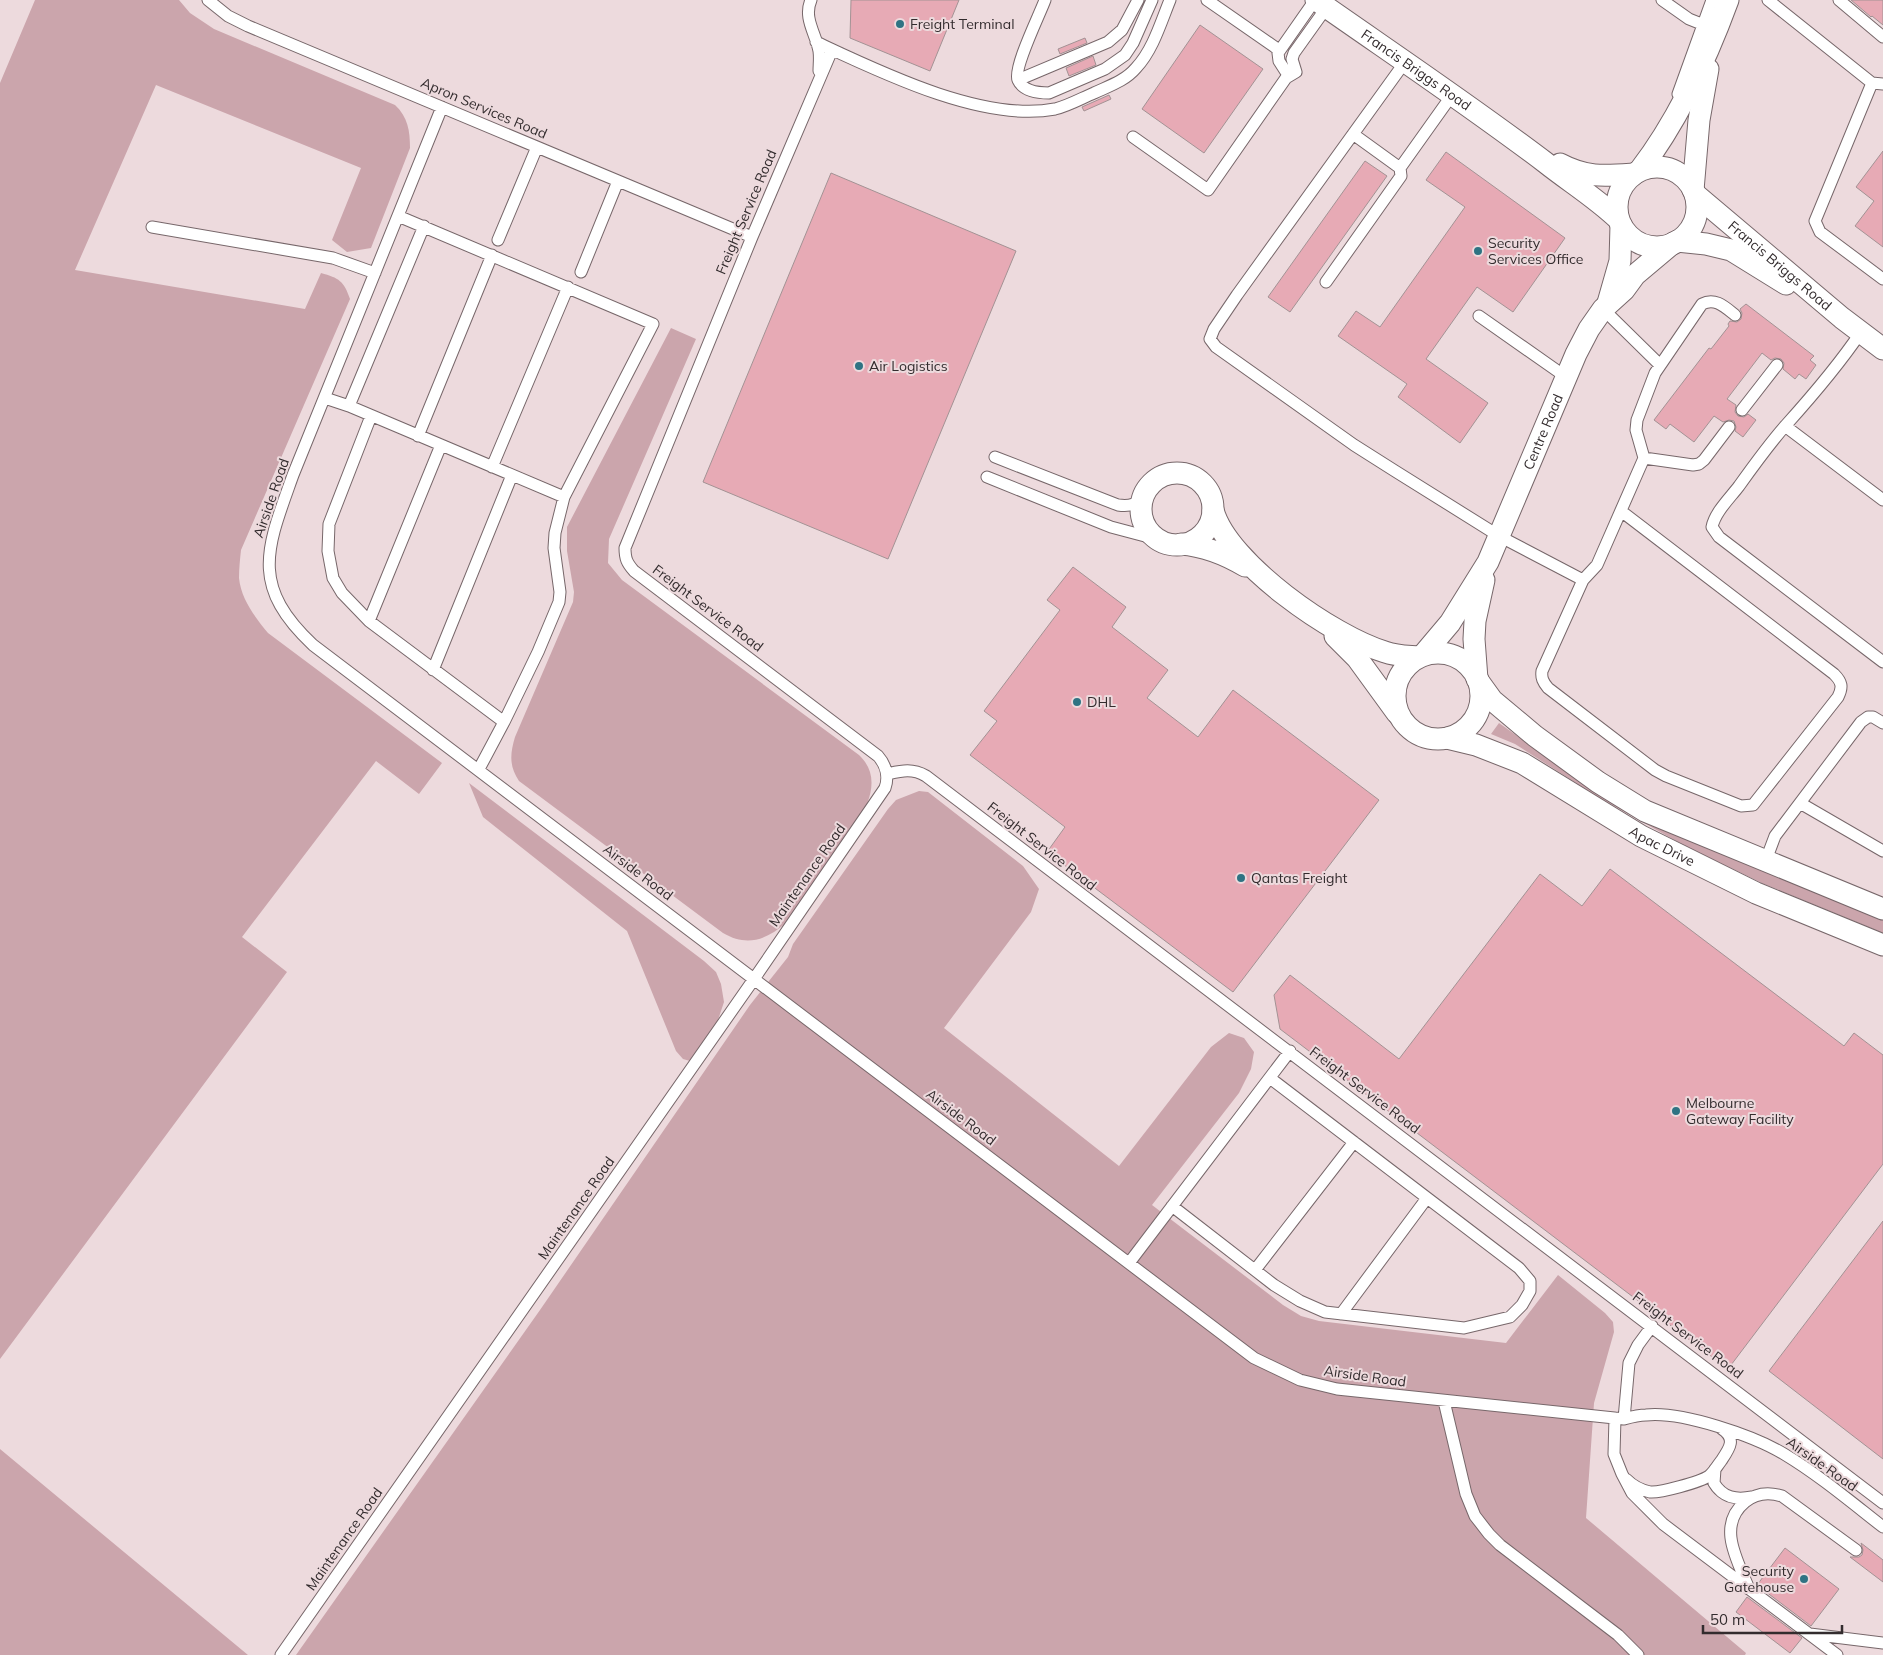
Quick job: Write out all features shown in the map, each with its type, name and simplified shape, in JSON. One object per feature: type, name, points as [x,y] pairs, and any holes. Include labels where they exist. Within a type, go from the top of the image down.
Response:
[{"type":"street","points":[[1712,30],[1699,120],[1694,192],[1697,207],[1694,221],[1687,233],[1675,242],[1660,247],[1640,243],[1629,235],[1620,222],[1617,212],[1618,197],[1624,184],[1637,172],[1670,127],[1712,30],[1728,0]]},
{"type":"street","name":"Francis Briggs Road","points":[[1322,2],[1600,202],[1620,222]]},
{"type":"street","name":"Francis Briggs Road","points":[[1515,140],[1581,174],[1597,176],[1637,172]]},
{"type":"street","points":[[1637,172],[1655,167],[1671,169],[1684,177],[1694,192]]},
{"type":"street","name":"Francis Briggs Road","points":[[1694,192],[1842,318],[1883,349]]},
{"type":"street","name":"Centre Road","points":[[1605,307],[1620,261],[1620,222]]},
{"type":"street","name":"Francis Briggs Road","points":[[1675,242],[1706,244],[1731,250],[1842,318]]},
{"type":"street","name":"Centre Road","points":[[1421,656],[1450,623],[1488,562],[1581,342],[1605,307],[1624,290],[1636,275],[1675,242]]},
{"type":"street","points":[[1259,573],[1226,555],[1200,547],[1166,543],[1152,535],[1143,520],[1141,511],[1145,494],[1154,482],[1174,473],[1182,473],[1202,483],[1210,495],[1218,525],[1233,546],[1259,573],[1319,619],[1361,643],[1384,652],[1401,656],[1421,656],[1438,653],[1454,656],[1469,666],[1478,680],[1481,695],[1476,717],[1467,728],[1447,738],[1432,739],[1418,734],[1402,719],[1357,658],[1319,619]]},
{"type":"street","points":[[1181,544],[1195,540],[1206,530],[1213,510]]},
{"type":"street","name":"Centre Road","points":[[1478,680],[1474,639],[1488,562]]},
{"type":"street","points":[[1402,719],[1395,702],[1396,683],[1406,667],[1421,656]]},
{"type":"street","name":"Apac Drive","points":[[1478,680],[1492,700],[1510,717],[1598,782],[1645,811],[1883,909]]},
{"type":"street","name":"Apac Drive","points":[[1447,738],[1476,745],[1522,762],[1600,812],[1657,844],[1756,892],[1883,945]]},
{"type":"lane","name":"Apron Services Road","points":[[208,0],[228,16],[248,26],[752,238]]},
{"type":"lane","points":[[811,0],[809,4],[809,19],[819,51],[818,78]]},
{"type":"lane","points":[[1045,0],[1018,66],[1018,80],[1028,89],[1038,93],[1048,93],[1112,66],[1129,50],[1152,0]]},
{"type":"lane","points":[[1018,80],[1108,42],[1122,30],[1138,0]]},
{"type":"lane","points":[[816,42],[938,94],[972,104],[1035,111],[1057,108],[1107,87],[1131,74],[1147,53],[1170,0]]},
{"type":"lane","points":[[1207,0],[1279,50]]},
{"type":"lane","points":[[1662,0],[1689,20],[1712,30],[1712,0]]},
{"type":"lane","points":[[1768,0],[1878,84],[1815,221],[1820,232],[1883,280]]},
{"type":"lane","points":[[1839,0],[1883,37]]},
{"type":"lane","points":[[1292,74],[1279,61],[1279,50],[1322,2]]},
{"type":"lane","points":[[1133,137],[1208,190],[1292,74],[1294,52],[1322,2]]},
{"type":"lane","name":"Freight Service Road","points":[[832,50],[818,78],[625,548],[626,563],[878,756],[887,774],[907,770],[926,776],[1883,1503]]},
{"type":"lane","points":[[1405,62],[1354,134],[1348,138],[1243,287],[1214,329],[1210,339],[1216,347],[1395,472],[1499,536],[1583,580]]},
{"type":"lane","points":[[1326,282],[1401,176],[1400,168],[1452,95]]},
{"type":"lane","name":"Airside Road","points":[[442,107],[273,531],[268,566],[277,598],[297,630],[313,645],[1254,1358],[1290,1376],[1337,1390],[1619,1418],[1648,1414],[1681,1418],[1720,1428],[1742,1435],[1783,1454],[1813,1473],[1883,1526]]},
{"type":"lane","points":[[1354,134],[1400,168]]},
{"type":"lane","points":[[498,240],[537,147]]},
{"type":"lane","points":[[581,272],[618,181]]},
{"type":"lane","points":[[398,216],[653,324],[564,497],[555,533],[554,548],[560,592],[559,602],[538,652],[504,722],[478,769]]},
{"type":"lane","points":[[349,406],[424,226]]},
{"type":"lane","points":[[152,227],[333,258],[375,273]]},
{"type":"lane","points":[[418,436],[492,255]]},
{"type":"lane","points":[[492,467],[568,287]]},
{"type":"lane","points":[[1620,511],[1834,674],[1842,684],[1838,697],[1753,806],[1741,806],[1666,776],[1543,683],[1542,671],[1583,580],[1597,565],[1620,511],[1644,458],[1636,430],[1637,420],[1655,373],[1702,304],[1710,301],[1715,302],[1735,315]]},
{"type":"lane","points":[[1605,307],[1660,365]]},
{"type":"lane","points":[[1480,316],[1566,378]]},
{"type":"lane","points":[[1861,332],[1814,396],[1785,426],[1733,493],[1713,521],[1712,527],[1714,532],[1883,662]]},
{"type":"lane","points":[[1742,410],[1777,365]]},
{"type":"lane","points":[[325,398],[349,406],[564,497]]},
{"type":"lane","points":[[371,416],[334,510],[327,536],[333,578],[342,593],[369,621],[504,722]]},
{"type":"lane","points":[[1785,426],[1883,500]]},
{"type":"lane","points":[[1644,458],[1693,465],[1699,464],[1729,427]]},
{"type":"lane","points":[[369,621],[441,445]]},
{"type":"lane","points":[[995,457],[1118,505],[1131,506],[1140,501],[1145,494]]},
{"type":"lane","points":[[433,670],[512,475]]},
{"type":"lane","points":[[987,477],[1111,527],[1160,540]]},
{"type":"lane","points":[[1766,860],[1775,836],[1864,719],[1873,717],[1883,723]]},
{"type":"lane","name":"Maintenance Road","points":[[281,1655],[754,979],[885,788],[887,774]]},
{"type":"lane","points":[[1800,803],[1883,851]]},
{"type":"lane","points":[[1128,1263],[1290,1051]]},
{"type":"lane","points":[[1172,1206],[1255,1270],[1300,1301],[1325,1312],[1464,1328],[1510,1317],[1522,1305],[1530,1291],[1530,1281],[1519,1268],[1270,1078]]},
{"type":"lane","points":[[1255,1270],[1354,1142]]},
{"type":"lane","points":[[1341,1314],[1427,1198]]},
{"type":"lane","points":[[1652,1326],[1638,1344],[1629,1364],[1613,1448],[1622,1474],[1632,1493],[1663,1524],[1837,1655]]},
{"type":"lane","points":[[1444,1401],[1466,1494],[1481,1525],[1500,1545],[1618,1635],[1638,1655]]},
{"type":"lane","points":[[1622,1474],[1633,1485],[1655,1492],[1700,1480],[1708,1476],[1715,1469],[1731,1444],[1729,1436],[1720,1428]]},
{"type":"lane","points":[[1715,1469],[1714,1483],[1722,1492],[1735,1498],[1753,1497],[1767,1493],[1782,1496],[1856,1550]]},
{"type":"lane","points":[[1750,1590],[1730,1540],[1729,1531],[1731,1522],[1739,1508],[1753,1497]]},
{"type":"lane","points":[[1809,1634],[1883,1643]]},
{"type":"shaded area","points":[[35,0],[179,0],[190,13],[214,29],[395,105],[403,114],[409,130],[410,148],[371,248],[347,252],[332,240],[361,168],[156,85],[75,270],[305,309],[321,273],[337,279],[343,284],[350,299],[241,550],[240,586],[249,607],[268,633],[442,763],[419,794],[376,761],[242,937],[287,972],[0,1359],[0,83]]},
{"type":"shaded area","points":[[671,328],[696,339],[609,539],[608,563],[622,580],[859,755],[868,766],[872,784],[867,804],[786,923],[771,934],[756,940],[740,940],[723,933],[519,781],[512,765],[511,754],[515,737],[573,602],[574,592],[567,551],[567,527]]},
{"type":"shaded area","points":[[1499,723],[1575,777],[1883,919],[1883,933],[1764,884],[1685,846],[1598,797],[1515,744],[1491,734]]},
{"type":"shaded area","points":[[469,783],[716,972],[721,984],[724,1002],[718,1020],[690,1061],[683,1059],[676,1051],[627,931],[483,817]]},
{"type":"shaded area","points":[[919,791],[928,792],[1023,866],[1039,889],[1031,912],[944,1028],[1119,1166],[1211,1047],[1229,1033],[1244,1038],[1254,1052],[1251,1069],[1239,1093],[1152,1205],[1283,1305],[1301,1316],[1319,1321],[1506,1343],[1558,1275],[1605,1313],[1613,1322],[1614,1332],[1594,1403],[1586,1518],[1746,1653],[1745,1655],[296,1655],[540,1310],[750,1005],[788,957],[793,944],[888,809],[896,800]]},
{"type":"shaded area","points":[[0,1449],[248,1655],[0,1655]]},
{"type":"building","name":"Freight Terminal","points":[[851,0],[959,0],[930,71],[850,38]]},
{"type":"building","points":[[1851,0],[1883,0],[1883,25],[1871,17]]},
{"type":"building","points":[[1200,25],[1263,69],[1204,153],[1142,109]]},
{"type":"building","points":[[1085,38],[1087,43],[1060,54],[1058,49]]},
{"type":"building","points":[[1093,56],[1096,65],[1069,76],[1066,68]]},
{"type":"building","points":[[1109,95],[1111,99],[1084,111],[1082,107]]},
{"type":"building","points":[[1883,151],[1883,247],[1855,226],[1874,201],[1856,187]]},
{"type":"building","points":[[1446,152],[1565,238],[1513,312],[1477,287],[1426,359],[1488,403],[1460,443],[1398,397],[1407,384],[1338,336],[1356,311],[1380,327],[1465,207],[1426,180]]},
{"type":"building","points":[[1365,161],[1387,176],[1290,312],[1268,297]]},
{"type":"building","name":"Air Logistics","points":[[831,173],[1016,251],[888,559],[703,482]]},
{"type":"building","points":[[1746,304],[1814,356],[1810,360],[1816,365],[1806,379],[1799,374],[1795,379],[1783,369],[1784,363],[1781,359],[1775,358],[1771,360],[1762,353],[1727,399],[1736,405],[1735,412],[1738,416],[1744,417],[1748,414],[1756,420],[1743,437],[1735,431],[1734,421],[1723,422],[1714,416],[1694,442],[1670,424],[1666,429],[1654,420],[1709,348],[1711,349],[1729,326],[1730,321],[1737,322],[1741,319],[1742,313],[1740,309]]},
{"type":"building","points":[[1073,567],[1126,607],[1112,627],[1168,670],[1147,698],[1198,737],[1233,690],[1379,800],[1233,992],[1047,852],[1065,827],[970,755],[997,721],[984,711],[1060,610],[1047,600]]},
{"type":"building","name":"Melbourne Gateway Facility","points":[[1610,869],[1844,1046],[1854,1033],[1883,1055],[1883,1164],[1728,1369],[1280,1029],[1274,995],[1290,975],[1399,1059],[1540,874],[1582,906]]},
{"type":"building","points":[[1883,1221],[1883,1459],[1769,1371]]},
{"type":"building","points":[[1861,1543],[1883,1560],[1883,1582],[1850,1557],[1862,1555]]},
{"type":"building","points":[[1785,1548],[1839,1589],[1811,1626],[1757,1585]]},
{"type":"building","points":[[1747,1597],[1802,1638],[1790,1653],[1736,1612]]},
{"type":"place","name":"Freight Terminal","points":[[900,24]]},
{"type":"place","name":"Security Services Office","points":[[1478,251]]},
{"type":"place","name":"Air Logistics","points":[[859,366]]},
{"type":"place","name":"DHL","points":[[1077,702]]},
{"type":"place","name":"Qantas Freight","points":[[1241,878]]},
{"type":"place","name":"Melbourne Gateway Facility","points":[[1676,1111]]},
{"type":"place","name":"Security Gatehouse","points":[[1804,1579]]}]
